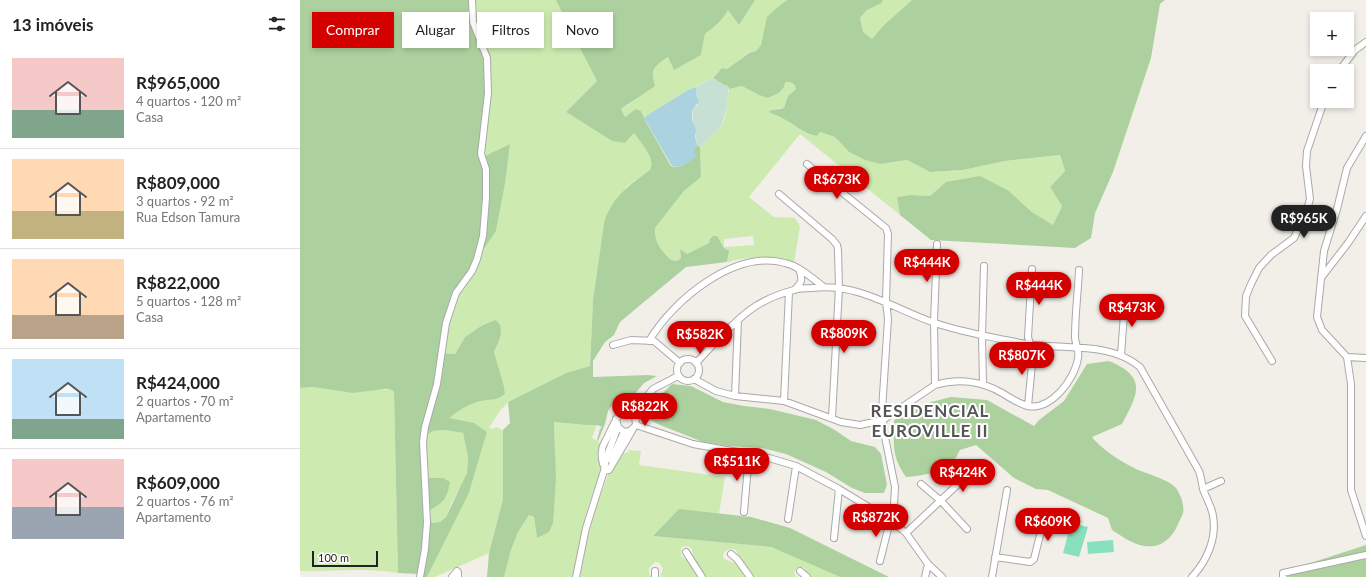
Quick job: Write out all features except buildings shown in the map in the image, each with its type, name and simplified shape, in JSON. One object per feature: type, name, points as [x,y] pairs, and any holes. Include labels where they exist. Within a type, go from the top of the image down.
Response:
[{"type":"street","points":[[420,577],[425,549],[427,522],[423,442],[425,427],[438,384],[446,323],[456,293],[472,271],[483,236],[486,198],[486,169],[481,154],[488,93],[487,58],[472,19],[472,0]]},
{"type":"street","points":[[1344,64],[1355,50],[1366,42]]},
{"type":"street","points":[[1272,361],[1245,316],[1246,296],[1259,268],[1270,255],[1294,238],[1309,205],[1310,189],[1306,166],[1306,151],[1321,108]]},
{"type":"street","points":[[1365,534],[1351,490],[1351,384],[1347,357],[1322,330],[1317,317],[1324,251],[1347,168],[1366,136]]},
{"type":"street","points":[[807,164],[886,228],[888,234],[886,301],[888,319],[883,420],[895,486],[894,505],[880,561]]},
{"type":"street","points":[[779,194],[838,245],[839,288],[832,418]]},
{"type":"street","points":[[1320,280],[1366,216]]},
{"type":"street","points":[[935,385],[934,322],[937,244]]},
{"type":"street","points":[[649,341],[656,330],[678,304],[730,268],[756,261],[769,260],[786,263],[799,269],[824,287]]},
{"type":"street","points":[[983,384],[982,336],[984,266]]},
{"type":"street","points":[[791,291],[801,284],[802,276],[799,269]]},
{"type":"street","points":[[1028,406],[1033,354],[1028,337],[1032,269]]},
{"type":"street","points":[[694,379],[716,391],[735,396],[784,402],[841,422],[860,425],[883,420],[935,385],[944,382],[966,381],[983,384],[1015,401],[1028,406],[1036,406],[1047,403],[1057,395],[1068,382],[1079,356],[1074,339],[1079,270]]},
{"type":"street","points":[[696,363],[738,320],[751,309],[772,298],[791,291],[824,287],[839,288],[861,293],[886,301],[912,314],[934,322],[982,336],[1031,344],[1095,349],[1121,355],[1133,361],[1140,367],[1199,471],[1203,488],[1213,514],[1215,528],[1211,544],[1201,568],[1192,577]]},
{"type":"street","points":[[784,402],[791,291]]},
{"type":"street","points":[[1121,355],[1125,300]]},
{"type":"street","points":[[735,396],[738,320]]},
{"type":"street","points":[[613,345],[631,340],[654,341],[680,363]]},
{"type":"street","points":[[1347,357],[1366,358]]},
{"type":"street","points":[[686,360],[696,363],[698,373],[694,379],[687,381],[678,376],[677,370],[680,363],[686,360]]},
{"type":"street","points":[[633,413],[653,389],[678,376]]},
{"type":"street","points":[[604,471],[606,460],[603,445],[616,419],[623,412],[633,413]]},
{"type":"street","points":[[604,471],[609,470],[635,427],[636,418],[633,413]]},
{"type":"street","points":[[576,577],[586,528],[606,460],[620,430],[616,419]]},
{"type":"street","points":[[610,433],[635,427],[693,444],[769,458],[796,466],[839,489],[890,520],[906,533],[928,564],[942,577]]},
{"type":"street","points":[[744,512],[748,454]]},
{"type":"street","points":[[788,519],[796,466]]},
{"type":"street","points":[[906,533],[972,471]]},
{"type":"street","points":[[1203,488],[1221,481]]},
{"type":"street","points":[[921,484],[941,501],[967,530]]},
{"type":"street","points":[[834,538],[839,489]]},
{"type":"street","points":[[992,577],[1007,490]]},
{"type":"street","points":[[995,557],[1030,562],[1034,559],[1044,519]]},
{"type":"street","points":[[686,552],[702,577]]},
{"type":"street","points":[[731,554],[737,559],[750,577]]},
{"type":"street","points":[[1283,575],[1366,555]]},
{"type":"street","points":[[925,577],[928,564]]},
{"type":"street","points":[[452,577],[457,571],[458,577]]},
{"type":"street","points":[[800,571],[807,577]]},
{"type":"green space","points":[[300,0],[472,0],[470,19],[477,36],[477,48],[482,48],[485,55],[487,91],[479,159],[510,144],[505,184],[496,231],[454,293],[441,353],[455,354],[465,337],[481,326],[495,320],[499,323],[501,331],[494,352],[505,394],[496,399],[472,404],[449,418],[474,423],[487,432],[469,493],[427,577],[418,577],[419,574],[398,573],[394,392],[386,389],[352,393],[313,387],[300,388]],"holes":[[[445,430],[463,433],[468,457],[467,473],[446,517],[440,522],[432,523],[430,518],[430,510],[439,505],[444,499],[448,492],[450,482],[443,478],[428,478],[426,457],[428,434],[433,431]]]},
{"type":"green space","points":[[472,0],[556,0],[562,12],[552,12],[552,48],[580,48],[597,81],[566,112],[612,141],[629,139],[634,133],[647,150],[651,160],[651,165],[650,170],[627,186],[604,223],[593,300],[590,366],[566,373],[508,402],[499,412],[489,428],[492,429],[496,427],[503,430],[503,499],[489,553],[435,577],[427,577],[469,493],[487,432],[448,418],[473,404],[497,398],[505,394],[494,352],[500,338],[495,320],[481,326],[465,337],[455,354],[441,353],[454,293],[496,231],[505,184],[510,144],[479,160],[487,91],[470,19]]},
{"type":"green space","points":[[556,0],[755,0],[739,25],[728,10],[721,20],[705,34],[701,55],[674,70],[668,57],[659,63],[653,72],[655,86],[621,109],[625,117],[636,109],[641,111],[671,166],[682,166],[697,145],[700,147],[701,177],[684,191],[655,228],[657,242],[662,250],[671,260],[677,261],[681,258],[680,249],[687,254],[709,243],[713,236],[717,236],[724,248],[729,252],[727,262],[686,267],[620,322],[614,335],[605,342],[593,361],[593,377],[657,376],[644,383],[628,402],[624,401],[614,403],[608,411],[605,424],[598,441],[600,429],[602,427],[597,425],[554,422],[556,479],[553,523],[549,532],[537,538],[534,517],[529,515],[518,532],[511,550],[504,577],[487,577],[489,553],[503,499],[503,430],[510,423],[508,402],[566,373],[590,366],[593,300],[604,223],[607,214],[622,192],[650,170],[651,165],[647,151],[634,133],[625,143],[612,141],[566,112],[597,81],[580,48],[613,48],[613,12],[562,12]]},
{"type":"green space","points":[[755,0],[787,0],[779,6],[763,36],[761,45],[756,51],[748,53],[727,69],[723,68],[713,78],[688,90],[644,118],[641,111],[636,110],[625,117],[621,109],[630,104],[652,77],[656,65],[668,57],[674,69],[701,55],[705,34],[721,20],[728,10],[747,10]]},
{"type":"green space","points":[[787,0],[883,0],[882,3],[867,10],[860,18],[863,32],[872,39],[885,24],[912,0],[1165,0],[1160,4],[1151,58],[1113,172],[1095,213],[1091,238],[1075,248],[931,240],[900,215],[897,197],[911,195],[930,196],[946,182],[980,176],[1009,191],[1032,212],[1053,225],[1062,206],[1050,187],[1065,171],[1060,155],[1005,161],[963,170],[930,172],[907,160],[880,164],[865,160],[849,152],[835,137],[820,132],[817,136],[812,135],[770,113],[769,111],[784,108],[788,96],[796,89],[794,84],[785,82],[782,90],[768,98],[742,86],[729,89],[728,86],[713,78],[722,68],[727,69],[749,53],[756,51],[761,45],[767,17]]},
{"type":"green space","points":[[883,0],[912,0],[885,24],[872,40],[863,32],[860,18],[867,10],[882,3]]},
{"type":"green space","points":[[713,78],[728,86],[726,108],[719,129],[700,147],[697,145],[693,118],[693,109],[698,105],[698,97],[696,93],[697,89],[695,87]]},
{"type":"green space","points":[[785,82],[794,84],[796,89],[788,96],[784,108],[779,108],[770,113],[786,120],[807,134],[817,136],[820,132],[835,137],[849,152],[865,160],[880,164],[907,160],[930,172],[963,170],[1005,161],[1060,155],[1065,171],[1050,187],[1062,206],[1053,225],[1032,212],[1009,191],[946,182],[930,196],[911,195],[897,197],[900,215],[800,134],[749,197],[774,217],[795,218],[800,226],[794,263],[768,258],[744,259],[727,262],[729,255],[717,237],[713,236],[709,243],[687,254],[680,250],[681,258],[677,261],[671,260],[657,242],[655,228],[684,191],[701,177],[700,147],[722,125],[729,89],[742,86],[759,95],[770,98],[776,94]],"holes":[[[753,236],[754,245],[724,247],[724,239]]]},
{"type":"green space","points":[[1109,361],[1130,373],[1136,387],[1135,395],[1122,424],[1092,437],[1106,451],[1118,459],[1136,469],[1172,484],[1177,489],[1183,503],[1183,513],[1174,531],[1166,541],[1154,546],[1143,546],[1127,540],[1112,530],[1108,518],[1048,490],[1036,489],[1014,478],[976,445],[960,450],[952,462],[936,472],[906,477],[901,470],[894,450],[894,420],[931,402],[951,397],[987,400],[1034,426],[1039,420],[1064,401],[1087,364]]},
{"type":"green space","points":[[672,384],[691,386],[723,402],[770,409],[816,420],[835,430],[851,441],[875,447],[881,454],[887,485],[884,493],[865,493],[852,488],[826,472],[786,454],[762,448],[729,446],[703,442],[660,425],[640,415]]},
{"type":"green space","points":[[313,387],[352,393],[367,390],[392,390],[394,392],[398,573],[373,570],[300,571],[300,388]]},
{"type":"green space","points":[[554,422],[586,425],[597,424],[592,438],[600,443],[601,441],[602,442],[600,452],[600,471],[586,513],[572,577],[504,577],[511,550],[518,532],[529,515],[534,517],[537,538],[555,465]]},
{"type":"green space","points":[[445,430],[463,433],[468,457],[467,473],[446,517],[440,522],[432,523],[430,512],[431,506],[443,478],[428,478],[426,457],[428,434],[433,431]]},
{"type":"green space","points":[[628,450],[641,451],[639,465],[725,477],[719,514],[679,510],[653,536],[771,547],[840,577],[810,577],[804,568],[799,567],[794,572],[798,577],[752,577],[740,560],[736,550],[731,549],[725,551],[723,556],[724,559],[738,565],[747,577],[704,577],[693,559],[692,549],[685,546],[681,548],[681,556],[688,561],[700,577],[660,577],[663,568],[659,563],[655,562],[649,568],[651,577],[580,577],[594,514],[609,472],[621,454],[629,452]]},
{"type":"green space","points":[[679,509],[751,517],[790,528],[889,577],[840,577],[771,547],[653,536]]},
{"type":"green space","points":[[1071,523],[1088,527],[1079,557],[1063,553]]},
{"type":"green space","points":[[1113,540],[1114,552],[1088,554],[1087,542]]},
{"type":"green space","points":[[1366,545],[1366,577],[1287,577],[1286,571]]},
{"type":"water","points":[[695,87],[697,89],[696,93],[699,102],[692,112],[692,120],[696,130],[695,136],[697,145],[694,150],[696,157],[681,166],[675,167],[672,166],[644,118]]},
{"type":"district","name":"RESIDENCIAL EUROVILLE II","points":[[930,420]]}]
